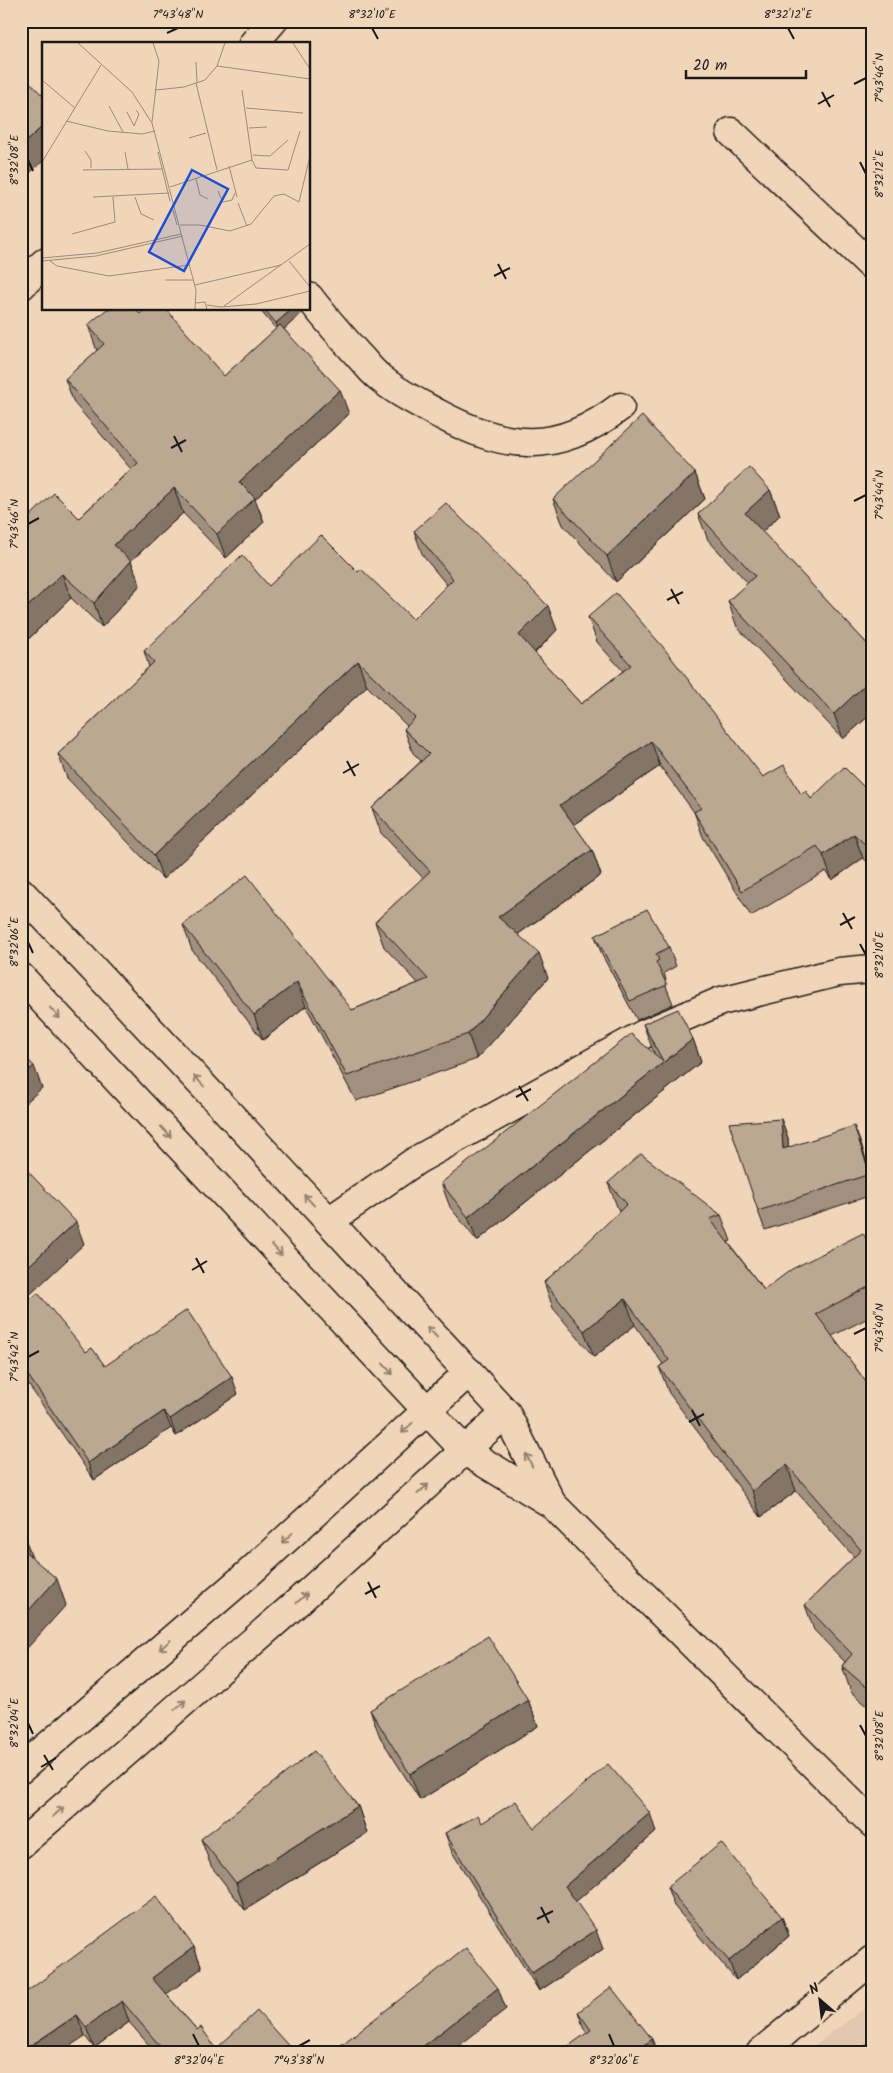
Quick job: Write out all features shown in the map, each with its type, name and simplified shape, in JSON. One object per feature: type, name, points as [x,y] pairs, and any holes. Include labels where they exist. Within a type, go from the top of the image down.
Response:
[{"type":"street","points":[[731,132],[872,266]]},
{"type":"street","points":[[21,286],[42,265]]},
{"type":"street","points":[[310,298],[326,320],[378,377],[417,403],[452,422],[470,429],[522,443],[544,443],[563,439],[586,430],[620,407]]},
{"type":"street","points":[[21,892],[506,1413],[552,1504]]},
{"type":"street","points":[[329,1221],[417,1160],[644,1034],[721,1001],[839,972],[872,969]]},
{"type":"street","points":[[21,977],[465,1451],[552,1504],[872,1824]]},
{"type":"street","points":[[21,1769],[250,1573],[468,1372]]},
{"type":"street","points":[[21,1844],[290,1609],[506,1413]]},
{"type":"street","points":[[761,2052],[872,1960]]},
{"type":"shaded area","points":[[872,2003],[872,2052],[805,2052]]},
{"type":"building","points":[[21,73],[42,95],[42,127],[21,146]]},
{"type":"building","points":[[106,310],[137,310],[140,314],[144,310],[167,310],[224,376],[280,325],[340,390],[239,482],[255,498],[217,534],[174,488],[114,545],[131,561],[94,603],[62,574],[21,613],[21,525],[54,493],[79,518],[138,463],[65,379],[104,344],[88,325]]},
{"type":"building","points":[[265,310],[291,310],[276,323]]},
{"type":"building","points":[[642,416],[695,473],[607,556],[553,499]]},
{"type":"building","points":[[749,467],[770,490],[745,513],[872,649],[872,678],[834,714],[728,601],[755,576],[698,514]]},
{"type":"building","points":[[446,503],[548,606],[519,635],[581,704],[631,665],[588,617],[616,593],[663,647],[763,777],[784,765],[801,794],[806,791],[811,799],[844,767],[872,793],[872,851],[854,834],[823,855],[817,846],[742,891],[694,812],[701,808],[651,741],[560,805],[592,850],[498,917],[539,953],[468,1034],[347,1076],[297,982],[254,1015],[183,925],[247,875],[352,1010],[428,979],[375,922],[430,871],[372,808],[429,754],[404,729],[415,718],[358,661],[154,855],[58,754],[154,662],[144,651],[242,555],[269,586],[321,535],[358,572],[361,569],[413,619],[453,579],[414,531]]},
{"type":"building","points":[[647,909],[669,947],[656,954],[659,960],[656,962],[667,985],[630,1001],[595,936]]},
{"type":"building","points":[[678,1009],[693,1039],[468,1217],[441,1183],[631,1034],[663,1061],[643,1024]]},
{"type":"building","points":[[21,1052],[34,1066],[21,1077]]},
{"type":"building","points":[[781,1119],[783,1149],[854,1126],[870,1174],[758,1211],[729,1123]]},
{"type":"building","points":[[641,1154],[721,1215],[710,1219],[764,1290],[792,1269],[863,1233],[872,1250],[872,1285],[816,1314],[872,1390],[872,1590],[868,1593],[872,1596],[872,1692],[842,1666],[852,1654],[805,1605],[861,1550],[787,1465],[752,1491],[659,1367],[669,1360],[625,1299],[584,1331],[544,1282],[627,1204],[608,1183]]},
{"type":"building","points":[[21,1164],[76,1222],[21,1273]]},
{"type":"building","points":[[38,1293],[86,1352],[92,1348],[105,1366],[187,1310],[232,1377],[170,1419],[164,1411],[88,1463],[21,1365],[21,1306]]},
{"type":"building","points":[[21,1534],[25,1538],[21,1542]]},
{"type":"building","points":[[21,1548],[57,1579],[21,1619]]},
{"type":"building","points":[[488,1636],[528,1700],[410,1774],[370,1710]]},
{"type":"building","points":[[314,1751],[358,1806],[236,1883],[201,1839]]},
{"type":"building","points":[[608,1764],[650,1813],[565,1886],[596,1930],[532,1973],[445,1833],[478,1815],[482,1823],[516,1801],[534,1828]]},
{"type":"building","points":[[721,1843],[782,1917],[729,1961],[667,1887]]},
{"type":"building","points":[[156,1896],[194,1947],[152,1978],[197,2030],[201,2027],[216,2049],[257,2011],[294,2052],[165,2052],[122,2001],[86,2027],[77,2015],[21,2052],[21,1996]]},
{"type":"building","points":[[466,1948],[498,1988],[416,2052],[332,2052]]},
{"type":"building","points":[[611,1987],[652,2039],[636,2052],[560,2052],[591,2030],[578,2012]]},
{"type":"railway","points":[[861,2052],[872,2043]]}]
